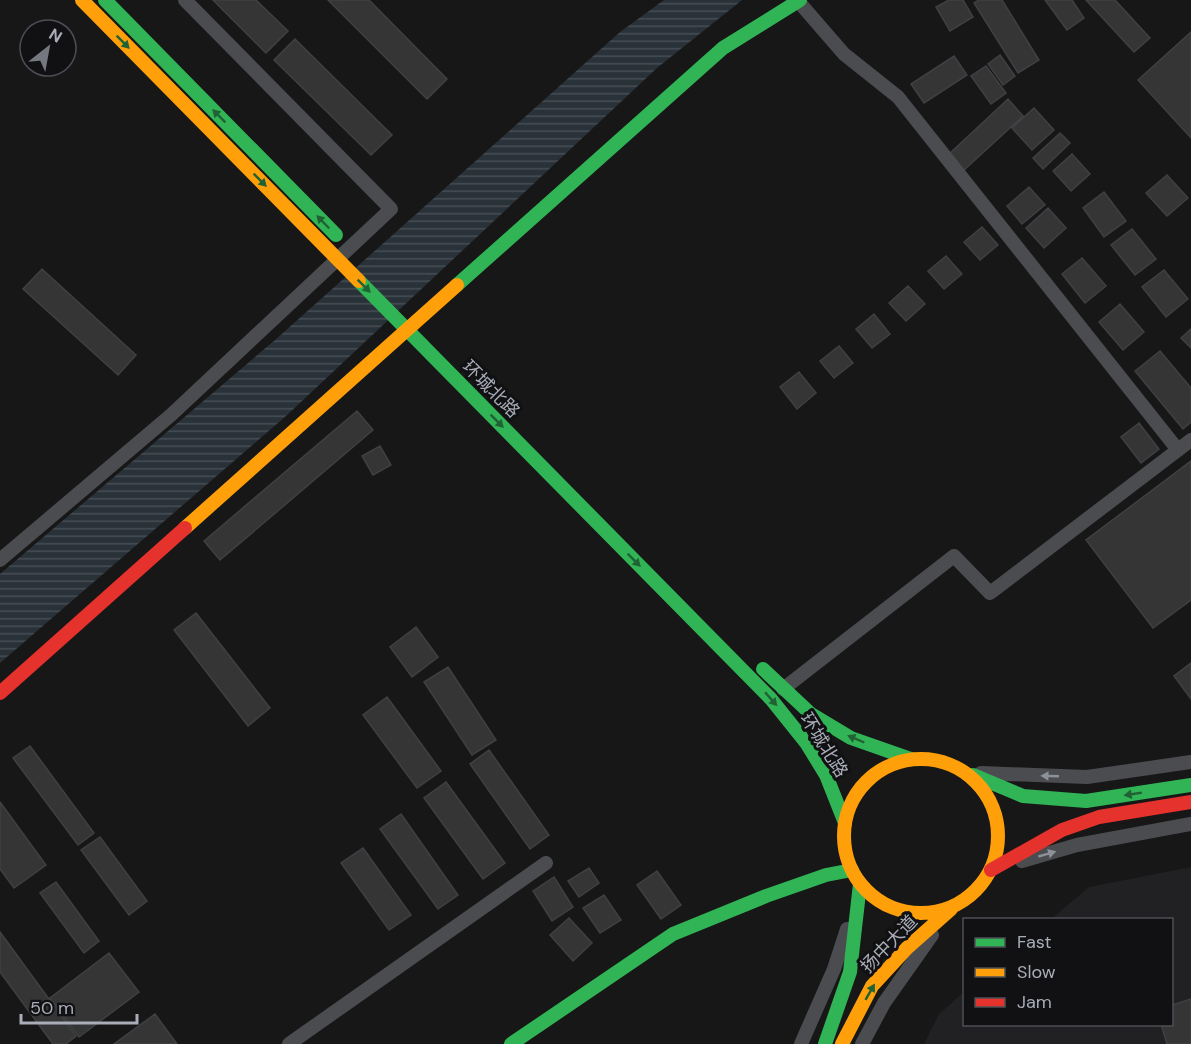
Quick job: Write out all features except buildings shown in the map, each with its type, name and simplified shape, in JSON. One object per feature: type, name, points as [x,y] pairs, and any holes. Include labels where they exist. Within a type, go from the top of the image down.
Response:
[{"type":"main road","name":"环城北路","points":[[82,0],[294,214],[533,437]]},
{"type":"main road","points":[[105,0],[361,261]]},
{"type":"main road","points":[[0,693],[723,48],[799,0]]},
{"type":"main road","points":[[410,311],[426,328]]},
{"type":"main road","name":"环城北路","points":[[460,370],[771,699],[807,744],[826,775],[845,823]]},
{"type":"main road","name":"环城北路","points":[[750,656],[811,714],[851,738],[911,759]]},
{"type":"main road","points":[[966,773],[987,795],[998,823],[997,853],[991,870],[981,885],[953,906],[919,913],[903,911],[872,896],[852,870],[844,839],[845,823],[857,793],[867,780],[895,763],[911,759],[930,759],[949,764],[1023,796],[1086,801],[1191,785]]},
{"type":"main road","points":[[991,870],[1062,830],[1099,817],[1191,802]]},
{"type":"main road","points":[[511,1044],[673,934],[766,896],[826,875],[852,870]]},
{"type":"main road","name":"扬中大道","points":[[825,1044],[850,972],[861,884]]},
{"type":"main road","name":"扬中大道","points":[[842,1044],[872,986],[907,948],[953,906]]},
{"type":"street","points":[[0,560],[171,415],[392,209],[185,0]]},
{"type":"street","points":[[799,0],[844,54],[898,97],[1178,450]]},
{"type":"street","points":[[783,689],[954,556],[990,593],[1191,440]]},
{"type":"street","points":[[966,773],[1087,777],[1191,762]]},
{"type":"street","points":[[991,870],[1077,845],[1191,824]]},
{"type":"street","points":[[289,1044],[546,863]]},
{"type":"street","points":[[801,1044],[834,969],[861,884]]},
{"type":"street","points":[[862,1044],[884,1003],[953,906]]},
{"type":"shaded area","points":[[664,0],[742,0],[657,68],[286,416],[0,663],[0,574],[275,340],[620,32]]},
{"type":"shaded area","points":[[1191,867],[1191,1044],[924,1044],[939,1014],[963,993],[963,1026],[1173,1026],[1173,918],[1052,918],[1089,887]]},
{"type":"traffic: fast","points":[[105,0],[336,235]]},
{"type":"traffic: fast","points":[[457,285],[723,48],[800,0]]},
{"type":"traffic: fast","points":[[359,281],[771,699],[807,744],[826,775],[845,823]]},
{"type":"traffic: fast","points":[[763,669],[811,714],[851,738],[911,759]]},
{"type":"traffic: fast","points":[[973,775],[1023,796],[1086,801],[1191,785]]},
{"type":"traffic: fast","points":[[511,1044],[673,934],[766,896],[826,875],[852,870]]},
{"type":"traffic: fast","points":[[825,1044],[850,972],[860,884]]},
{"type":"traffic: slow","points":[[82,0],[359,281]]},
{"type":"traffic: slow","points":[[185,528],[457,285]]},
{"type":"traffic: slow","points":[[921,759],[936,760],[951,765],[976,781],[992,806],[997,821],[998,836],[997,851],[992,866],[976,891],[951,907],[936,912],[921,913],[906,912],[891,907],[866,891],[850,866],[845,851],[844,836],[845,821],[850,806],[866,781],[891,765],[906,760],[921,759]]},
{"type":"traffic: slow","points":[[842,1044],[872,986],[907,948],[951,909]]},
{"type":"traffic: jam","points":[[0,693],[185,528]]},
{"type":"traffic: jam","points":[[991,870],[1062,830],[1099,817],[1191,802]]}]
